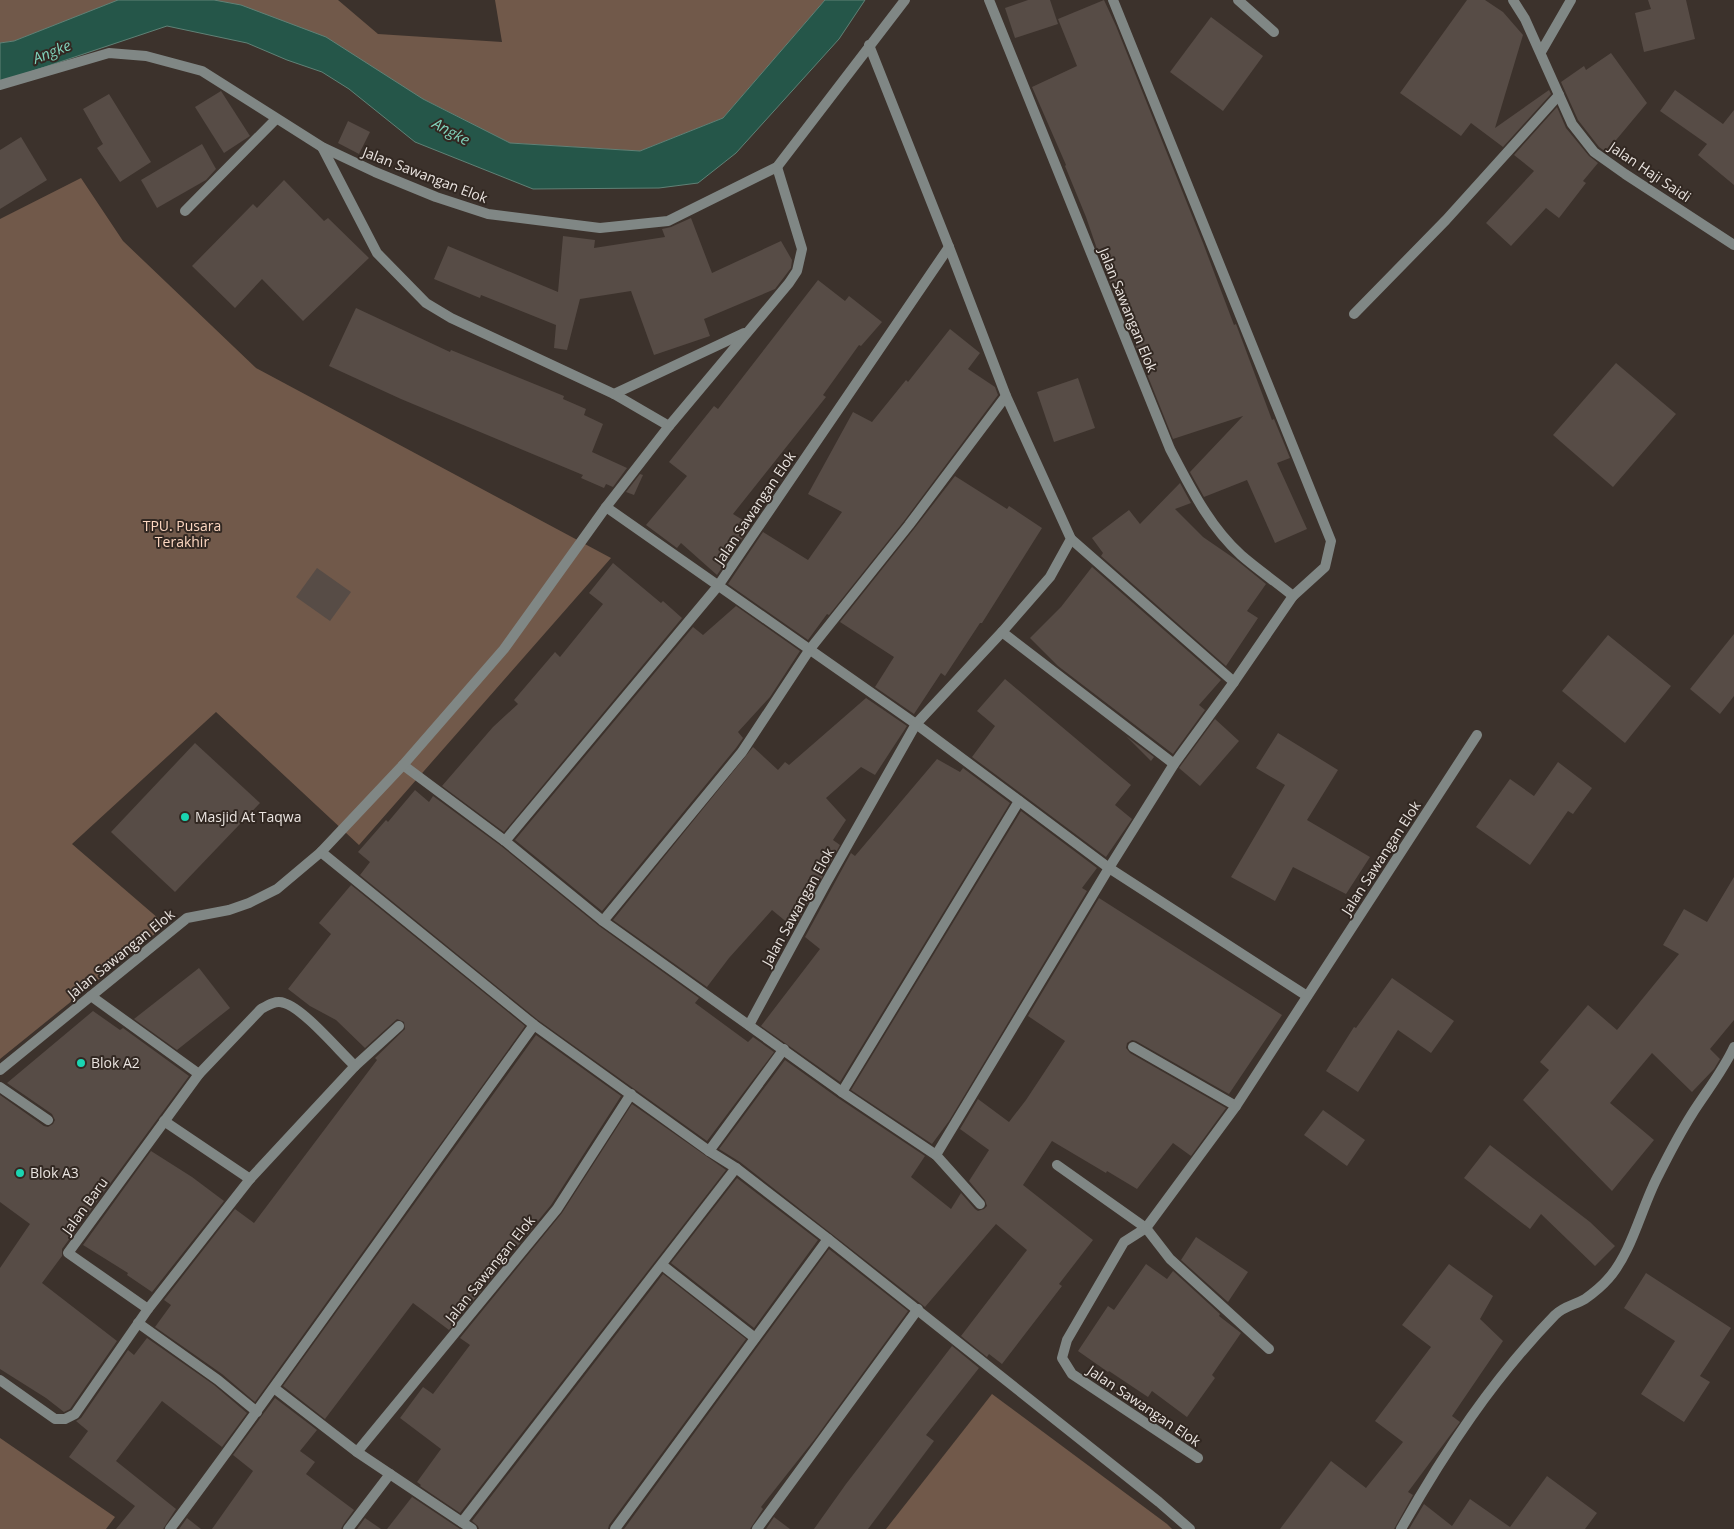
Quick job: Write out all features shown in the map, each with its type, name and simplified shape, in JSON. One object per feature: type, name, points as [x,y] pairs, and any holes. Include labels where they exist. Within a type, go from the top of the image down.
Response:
[{"type":"street","name":"Jalan Sawangan Elok","points":[[0,85],[109,53],[146,56],[202,71],[322,147],[375,172],[436,197],[488,214],[600,228],[668,221],[777,167],[905,0]]},
{"type":"street","name":"Jalan Sawangan Elok","points":[[989,0],[1170,449],[1199,504],[1219,531],[1240,554],[1293,596]]},
{"type":"street","points":[[936,1156],[1109,868],[1174,764],[1234,682],[1293,596],[1325,566],[1331,541],[1113,0]]},
{"type":"street","points":[[1238,0],[1274,32]]},
{"type":"street","name":"Jalan Haji Saidi","points":[[1513,0],[1525,19],[1572,124],[1594,152],[1734,245]]},
{"type":"street","points":[[1540,52],[1571,0]]},
{"type":"street","points":[[869,46],[1006,396],[1071,540],[1234,682]]},
{"type":"street","points":[[1354,314],[1446,220],[1559,95]]},
{"type":"street","points":[[185,211],[276,119]]},
{"type":"street","points":[[322,147],[377,253],[426,303],[451,318],[614,394],[668,426]]},
{"type":"street","name":"Jalan Sawangan Elok","points":[[0,1070],[188,918],[229,910],[277,889],[321,852],[403,765],[504,649],[606,507],[668,426],[789,283],[797,271],[802,249],[777,167]]},
{"type":"street","name":"Jalan Sawangan Elok","points":[[505,840],[718,586],[949,247]]},
{"type":"street","name":"Jalan Sawangan Elok","points":[[614,394],[746,332]]},
{"type":"street","points":[[603,921],[742,752],[810,649],[909,525],[1006,396]]},
{"type":"street","name":"Jalan Sawangan Elok","points":[[606,507],[916,724],[1109,868],[1307,996]]},
{"type":"street","name":"Jalan Sawangan Elok","points":[[749,1025],[826,883],[916,724],[1002,632],[1050,577],[1071,540]]},
{"type":"street","points":[[1002,632],[1174,764]]},
{"type":"street","name":"Jalan Sawangan Elok","points":[[1198,1458],[1072,1374],[1062,1358],[1067,1340],[1124,1242],[1146,1228],[1236,1106],[1477,735]]},
{"type":"street","points":[[403,765],[505,840],[603,921],[842,1092],[936,1156],[980,1204]]},
{"type":"street","points":[[842,1092],[1019,801]]},
{"type":"street","points":[[321,852],[534,1025],[709,1151],[736,1168],[828,1238],[1159,1502],[1190,1529]]},
{"type":"street","points":[[91,996],[199,1074]]},
{"type":"street","name":"Jalan Baru","points":[[148,1309],[68,1253],[199,1074],[261,1009],[272,1003],[283,1002],[300,1012],[355,1066]]},
{"type":"street","points":[[170,1529],[257,1412],[391,1222],[534,1025]]},
{"type":"street","points":[[0,1380],[55,1419],[65,1419],[75,1414],[148,1309],[250,1179],[355,1066],[399,1026]]},
{"type":"street","points":[[1133,1047],[1236,1106]]},
{"type":"street","points":[[1401,1529],[1442,1460],[1475,1410],[1510,1365],[1558,1313],[1569,1305],[1585,1299],[1608,1279],[1625,1251],[1658,1175],[1691,1116],[1731,1064],[1734,1047]]},
{"type":"street","points":[[709,1151],[784,1050]]},
{"type":"street","points":[[0,1087],[48,1120]]},
{"type":"street","name":"Jalan Sawangan Elok","points":[[357,1452],[558,1209],[631,1094]]},
{"type":"street","points":[[164,1121],[250,1179]]},
{"type":"street","points":[[1057,1165],[1146,1228],[1170,1260],[1269,1349]]},
{"type":"street","points":[[462,1522],[736,1168]]},
{"type":"street","points":[[615,1529],[828,1238]]},
{"type":"street","points":[[662,1265],[755,1338]]},
{"type":"street","points":[[757,1529],[918,1309]]},
{"type":"street","points":[[138,1323],[218,1380],[257,1412]]},
{"type":"street","points":[[274,1388],[357,1452],[472,1529]]},
{"type":"street","points":[[348,1529],[390,1474]]},
{"type":"green space","points":[[0,0],[122,0],[14,41],[0,43]]},
{"type":"green space","points":[[214,0],[338,0],[378,34],[502,42],[495,0],[825,0],[723,118],[640,151],[510,143],[423,99]]},
{"type":"green space","name":"TPU. Pusara Terakhir","points":[[81,178],[123,241],[256,368],[611,558],[359,845],[216,712],[72,844],[166,925],[0,1059],[0,219]]},
{"type":"green space","points":[[992,1394],[1167,1524],[1172,1529],[886,1529]]},
{"type":"green space","points":[[0,1438],[115,1517],[106,1529],[0,1529]]},
{"type":"water","name":"Angke","points":[[118,0],[214,0],[241,5],[326,37],[423,99],[510,143],[640,151],[723,118],[825,0],[865,0],[839,39],[736,153],[698,183],[659,188],[533,189],[415,142],[349,89],[322,72],[247,43],[167,26],[0,82],[0,43],[14,41]]},
{"type":"building","points":[[1028,0],[1050,0],[1058,24],[1015,38],[1005,8]]},
{"type":"building","points":[[1104,0],[1203,243],[1234,325],[1236,324],[1272,420],[1274,419],[1290,458],[1277,463],[1307,529],[1275,543],[1247,480],[1204,497],[1191,474],[1190,472],[1243,416],[1173,439],[1097,249],[1066,165],[1032,87],[1077,66],[1058,19]]},
{"type":"building","points":[[1467,0],[1485,0],[1503,12],[1523,35],[1495,128],[1549,90],[1551,94],[1503,147],[1471,123],[1461,136],[1400,93]]},
{"type":"building","points":[[1648,0],[1686,0],[1695,39],[1644,52],[1635,13],[1651,9]]},
{"type":"building","points":[[1211,17],[1263,56],[1223,111],[1170,72]]},
{"type":"building","points":[[1611,53],[1647,103],[1606,152],[1599,147],[1578,120],[1561,82],[1584,66],[1586,70]]},
{"type":"building","points":[[1675,90],[1723,124],[1734,110],[1734,185],[1698,155],[1707,144],[1660,111]]},
{"type":"building","points":[[221,91],[250,136],[224,153],[195,107]]},
{"type":"building","points":[[109,94],[151,162],[120,182],[97,148],[103,144],[83,109]]},
{"type":"building","points":[[1557,107],[1566,128],[1589,156],[1598,163],[1583,181],[1586,183],[1559,218],[1546,208],[1511,246],[1486,223],[1534,171],[1514,155]]},
{"type":"building","points":[[348,121],[370,132],[359,154],[338,143]]},
{"type":"building","points":[[21,137],[47,180],[0,209],[0,150]]},
{"type":"building","points":[[202,144],[216,169],[206,180],[157,208],[141,180]]},
{"type":"building","points":[[284,180],[324,221],[328,218],[369,258],[303,321],[262,279],[235,308],[192,266],[253,204],[257,208]]},
{"type":"building","points":[[691,218],[712,273],[781,241],[792,260],[791,268],[775,289],[704,319],[710,336],[654,355],[631,291],[580,299],[567,350],[554,348],[556,325],[481,295],[480,298],[434,279],[448,246],[558,292],[563,236],[595,240],[594,248],[665,237],[662,229]]},
{"type":"building","points":[[818,280],[845,301],[849,296],[882,322],[861,346],[859,345],[823,395],[826,397],[733,514],[751,525],[717,575],[681,543],[677,548],[646,525],[687,476],[669,462],[714,406],[718,409]]},
{"type":"building","points":[[356,308],[450,352],[451,350],[564,396],[563,399],[586,409],[584,415],[603,424],[592,452],[627,468],[613,487],[606,484],[604,488],[581,478],[583,475],[401,399],[329,366]]},
{"type":"building","points":[[950,329],[980,353],[968,369],[995,387],[998,395],[904,521],[829,615],[827,614],[808,640],[728,584],[763,532],[808,560],[842,512],[808,494],[853,412],[872,422],[906,380],[908,382]]},
{"type":"building","points":[[1616,363],[1676,414],[1613,487],[1553,435]]},
{"type":"building","points":[[1078,378],[1095,428],[1054,442],[1037,392]]},
{"type":"building","points":[[640,474],[643,475],[634,495],[626,492]]},
{"type":"building","points":[[955,476],[1007,509],[1009,506],[1042,528],[982,623],[980,623],[945,676],[941,673],[914,714],[875,687],[894,657],[840,622]]},
{"type":"building","points":[[1180,483],[1191,503],[1175,509],[1203,537],[1235,559],[1266,584],[1247,611],[1258,618],[1226,666],[1101,556],[1103,553],[1092,538],[1129,510],[1140,524]]},
{"type":"building","points":[[613,563],[682,618],[504,832],[442,786],[493,727],[518,704],[514,700],[555,652],[560,657],[603,604],[589,593]]},
{"type":"building","points":[[1092,567],[1221,680],[1199,705],[1205,710],[1173,754],[1058,666],[1030,638],[1061,607]]},
{"type":"building","points":[[317,568],[351,592],[330,621],[296,597]]},
{"type":"building","points":[[736,606],[800,651],[770,697],[738,732],[743,738],[736,748],[602,911],[515,840],[693,627],[703,635]]},
{"type":"building","points":[[1734,634],[1734,696],[1720,714],[1690,689]]},
{"type":"building","points":[[1608,635],[1671,686],[1625,743],[1562,691]]},
{"type":"building","points":[[1005,679],[1131,785],[1115,805],[1132,819],[1106,857],[972,757],[995,726],[977,711]]},
{"type":"building","points":[[866,698],[907,726],[875,775],[861,767],[826,798],[846,820],[833,840],[840,845],[794,928],[772,910],[729,958],[707,987],[613,920],[753,747],[778,770],[785,762],[789,765]]},
{"type":"building","points":[[1215,719],[1239,741],[1200,786],[1179,768]]},
{"type":"building","points":[[1278,733],[1338,770],[1307,820],[1370,857],[1346,894],[1293,867],[1275,901],[1231,877],[1285,785],[1256,768]]},
{"type":"building","points":[[1126,736],[1154,757],[1151,761]]},
{"type":"building","name":"Masjid At Taqwa","points":[[195,743],[260,803],[175,892],[111,832]]},
{"type":"building","points":[[937,759],[960,772],[963,768],[1010,803],[840,1082],[761,1026],[820,949],[805,937],[851,853],[855,856]]},
{"type":"building","points":[[1558,762],[1592,788],[1573,814],[1568,811],[1530,865],[1476,827],[1510,779],[1534,796]]},
{"type":"building","points":[[415,790],[429,802],[433,796],[501,846],[599,926],[699,998],[695,1003],[748,1042],[753,1037],[774,1052],[707,1141],[538,1020],[360,875],[370,862],[358,852],[386,820],[388,822]]},
{"type":"building","points":[[1021,811],[1097,868],[1082,888],[1087,891],[949,1121],[932,1144],[851,1090]]},
{"type":"building","points":[[1734,877],[1734,1020],[1710,1049],[1720,1059],[1714,1069],[1692,1092],[1652,1053],[1610,1103],[1654,1140],[1612,1191],[1523,1100],[1549,1070],[1540,1062],[1588,1005],[1617,1030],[1679,954],[1663,945],[1684,909],[1707,922]]},
{"type":"building","points":[[351,885],[525,1026],[255,1402],[222,1374],[155,1327],[171,1305],[164,1300],[235,1209],[254,1223],[377,1060],[375,1058],[405,1029],[404,1022],[397,1019],[365,1048],[336,1020],[310,1006],[288,989],[331,934],[319,923]]},
{"type":"building","points":[[1099,898],[1282,1015],[1229,1094],[1136,1041],[1132,1040],[1127,1043],[1126,1048],[1130,1053],[1226,1108],[1191,1156],[1173,1143],[1137,1189],[1052,1141],[1023,1185],[1093,1240],[1059,1284],[1062,1286],[1002,1364],[989,1354],[987,1357],[961,1336],[1027,1250],[996,1224],[925,1307],[740,1162],[719,1149],[785,1060],[925,1156],[911,1177],[951,1209],[961,1193],[975,1209],[978,1211],[984,1209],[987,1206],[985,1200],[969,1181],[989,1150],[960,1129],[978,1099],[1009,1122],[1065,1041],[1028,1016]]},
{"type":"building","points":[[199,968],[230,1008],[177,1050],[134,1019]]},
{"type":"building","points":[[1392,978],[1454,1021],[1431,1053],[1398,1030],[1358,1092],[1326,1071],[1354,1027],[1356,1028]]},
{"type":"building","points":[[93,1011],[120,1030],[123,1028],[189,1076],[62,1249],[62,1256],[42,1283],[117,1341],[70,1409],[64,1412],[46,1398],[0,1369],[0,1268],[30,1224],[0,1202],[0,1095],[44,1126],[48,1127],[53,1124],[55,1120],[52,1114],[7,1083]]},
{"type":"building","points":[[536,1035],[621,1096],[551,1205],[449,1330],[413,1303],[325,1419],[283,1386]]},
{"type":"building","points":[[632,1104],[726,1170],[460,1513],[417,1482],[441,1449],[400,1418],[423,1387],[433,1394],[470,1345],[460,1338],[562,1213]]},
{"type":"building","points":[[1323,1110],[1365,1140],[1347,1166],[1304,1135]]},
{"type":"building","points":[[1490,1145],[1590,1222],[1615,1246],[1595,1266],[1541,1214],[1530,1229],[1464,1178]]},
{"type":"building","points":[[151,1151],[192,1177],[224,1201],[152,1292],[127,1275],[128,1273],[83,1245]]},
{"type":"building","points":[[737,1178],[818,1240],[754,1328],[671,1263]]},
{"type":"building","points":[[1196,1237],[1248,1272],[1228,1302],[1181,1260]]},
{"type":"building","points":[[829,1249],[908,1311],[814,1440],[761,1507],[763,1509],[750,1529],[624,1529]]},
{"type":"building","points":[[1146,1264],[1167,1279],[1173,1271],[1220,1314],[1219,1316],[1241,1333],[1212,1375],[1215,1378],[1187,1417],[1152,1391],[1148,1397],[1078,1351],[1108,1306],[1114,1310]]},
{"type":"building","points":[[1449,1264],[1493,1296],[1480,1319],[1503,1341],[1452,1416],[1460,1422],[1408,1492],[1413,1495],[1394,1529],[1280,1529],[1331,1461],[1366,1488],[1403,1442],[1375,1421],[1431,1347],[1402,1325]]},
{"type":"building","points":[[1646,1273],[1731,1328],[1700,1376],[1710,1382],[1684,1422],[1641,1394],[1675,1341],[1624,1308]]},
{"type":"building","points":[[663,1274],[746,1339],[609,1525],[608,1529],[479,1529],[472,1521]]},
{"type":"building","points":[[147,1338],[214,1385],[247,1413],[222,1447],[162,1401],[116,1461],[176,1509],[163,1529],[116,1529],[135,1506],[69,1457],[88,1431],[76,1421],[81,1418],[128,1350],[134,1355]]},
{"type":"building","points":[[952,1346],[979,1368],[926,1435],[934,1441],[868,1529],[814,1529],[846,1484]]},
{"type":"building","points":[[275,1398],[317,1430],[300,1451],[315,1462],[306,1474],[354,1510],[341,1529],[212,1529],[253,1471],[233,1455]]},
{"type":"building","points":[[1547,1476],[1597,1513],[1585,1529],[1409,1529],[1424,1504],[1452,1526],[1470,1499],[1510,1527]]},
{"type":"building","points":[[412,1497],[460,1529],[387,1529]]},
{"type":"building","points":[[774,1517],[790,1529],[766,1529]]},
{"type":"building","points":[[187,1518],[201,1529],[179,1529]]},
{"type":"building","points":[[365,1518],[381,1529],[357,1529]]},
{"type":"place","name":"Masjid At Taqwa","points":[[185,817]]},
{"type":"place","name":"Blok A2","points":[[81,1063]]},
{"type":"place","name":"Blok A3","points":[[20,1173]]}]
